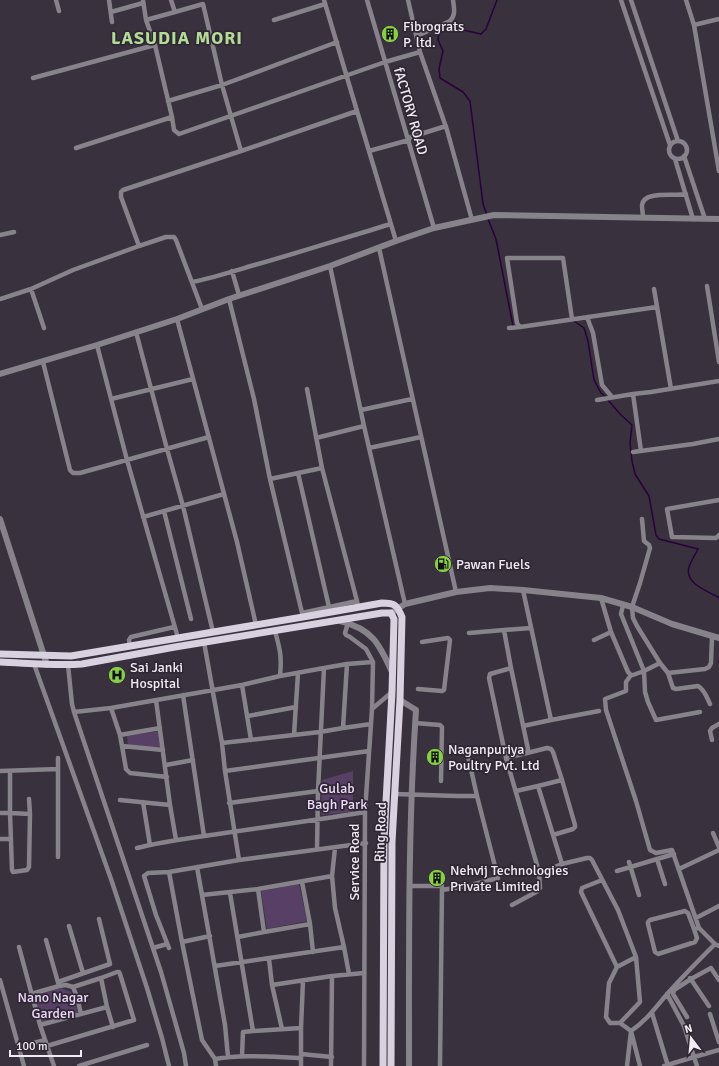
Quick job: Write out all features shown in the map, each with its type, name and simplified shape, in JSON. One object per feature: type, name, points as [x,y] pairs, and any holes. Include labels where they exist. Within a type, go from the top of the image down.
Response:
[{"type":"main road","points":[[0,654],[71,656],[256,625],[357,604],[391,603],[402,606]]},
{"type":"main road","name":"Ring Road","points":[[391,1066],[392,842],[400,700],[402,606]]},
{"type":"main road","points":[[0,662],[47,665],[82,664],[204,642],[382,613],[391,613]]},
{"type":"main road","name":"Ring Road","points":[[383,1066],[384,838],[392,692],[394,620],[391,613]]},
{"type":"street","points":[[56,0],[58,10]]},
{"type":"street","points":[[109,0],[112,12],[112,22]]},
{"type":"street","points":[[171,0],[175,12]]},
{"type":"street","name":"fACTORY ROAD","points":[[367,0],[434,228]]},
{"type":"street","points":[[408,0],[420,52],[446,126],[472,220]]},
{"type":"street","points":[[417,36],[454,18],[455,12],[453,0]]},
{"type":"street","points":[[622,0],[670,145],[670,154],[675,159],[693,219]]},
{"type":"street","points":[[631,0],[678,141]]},
{"type":"street","points":[[686,0],[694,25],[717,139],[719,171]]},
{"type":"street","points":[[112,12],[143,2],[146,20],[155,45],[174,130],[179,134],[385,62],[420,52]]},
{"type":"street","points":[[146,20],[203,2],[222,85],[241,151]]},
{"type":"street","points":[[274,20],[325,2],[396,241]]},
{"type":"street","points":[[694,25],[719,19]]},
{"type":"street","points":[[168,101],[222,85],[337,42]]},
{"type":"street","points":[[33,78],[155,45]]},
{"type":"street","points":[[139,246],[122,197],[121,192],[123,190],[357,111]]},
{"type":"street","points":[[76,148],[172,117]]},
{"type":"street","points":[[369,152],[446,126]]},
{"type":"street","points":[[670,145],[678,141],[683,143],[686,147],[684,156],[705,219]]},
{"type":"street","points":[[675,159],[680,159],[684,156]]},
{"type":"street","points":[[643,218],[642,204],[646,199],[652,196],[686,194]]},
{"type":"street","points":[[0,374],[43,362],[177,319],[202,308],[330,266],[434,228],[494,215],[717,219],[719,225]]},
{"type":"street","points":[[192,282],[212,278],[391,224]]},
{"type":"street","points":[[0,235],[14,232]]},
{"type":"street","points":[[0,299],[31,289],[73,270],[139,246],[174,237],[202,308]]},
{"type":"street","points":[[378,248],[456,592]]},
{"type":"street","points":[[572,319],[563,258],[506,258],[517,323],[514,328],[657,307]]},
{"type":"street","points":[[330,266],[402,606]]},
{"type":"street","points":[[232,272],[239,295]]},
{"type":"street","points":[[707,286],[719,362]]},
{"type":"street","points":[[31,289],[44,328]]},
{"type":"street","points":[[654,289],[671,389]]},
{"type":"street","points":[[229,299],[254,399],[270,479],[303,615],[329,607],[357,604],[322,468],[307,389]]},
{"type":"street","points":[[587,317],[593,333],[602,385],[608,398]]},
{"type":"street","points":[[177,319],[237,542],[256,625]]},
{"type":"street","points":[[136,332],[183,506],[213,632]]},
{"type":"street","points":[[97,345],[127,460],[178,638]]},
{"type":"street","points":[[43,362],[70,470],[74,473],[80,473],[209,437]]},
{"type":"street","points":[[111,399],[193,379]]},
{"type":"street","points":[[597,400],[719,381]]},
{"type":"street","points":[[634,394],[641,451]]},
{"type":"street","points":[[361,410],[412,399]]},
{"type":"street","points":[[316,438],[364,426]]},
{"type":"street","points":[[369,448],[421,437]]},
{"type":"street","points":[[633,452],[719,439]]},
{"type":"street","points":[[270,479],[322,468]]},
{"type":"street","points":[[298,473],[329,607]]},
{"type":"street","points":[[143,517],[224,494]]},
{"type":"street","points":[[719,500],[667,509],[672,538],[716,538],[719,534]]},
{"type":"street","points":[[164,511],[191,619]]},
{"type":"street","points":[[0,519],[47,665]]},
{"type":"street","points":[[642,519],[644,541],[650,548],[632,607],[633,618],[660,663],[668,673],[674,689],[698,686],[706,695],[710,704]]},
{"type":"street","points":[[391,613],[402,606],[456,592],[490,588],[523,590],[600,598],[632,607],[672,624],[715,637],[711,663],[709,666],[705,669],[668,673]]},
{"type":"street","points":[[523,590],[551,720]]},
{"type":"street","points":[[600,598],[611,632],[628,672],[631,675]]},
{"type":"street","points":[[623,605],[621,614],[644,671],[645,692],[656,720],[700,712]]},
{"type":"street","points":[[340,621],[362,629],[371,636],[379,645],[392,673]]},
{"type":"street","points":[[74,712],[111,708],[242,685],[280,676],[347,664],[373,662],[366,649],[346,635],[345,633],[348,623]]},
{"type":"street","points":[[130,647],[129,640],[131,637],[174,627]]},
{"type":"street","points":[[469,633],[531,628]]},
{"type":"street","points":[[504,630],[528,749],[527,753]]},
{"type":"street","points":[[275,631],[281,652],[280,676]]},
{"type":"street","points":[[594,640],[611,632]]},
{"type":"street","points":[[418,689],[444,690],[450,640],[448,638],[422,642]]},
{"type":"street","points":[[204,642],[222,744],[229,803],[239,860]]},
{"type":"street","name":"Service Road","points":[[364,1066],[365,812],[372,709],[373,662]]},
{"type":"street","points":[[631,1031],[639,1026],[652,1013],[686,974],[717,945],[697,928],[686,910],[650,920],[648,924],[655,952],[658,954],[695,942],[697,938],[697,928],[696,918],[672,850],[656,853],[650,850],[606,710],[605,699],[626,691],[626,682],[631,675],[644,671],[660,663]]},
{"type":"street","points":[[34,664],[111,879],[147,988],[169,1066]]},
{"type":"street","points":[[343,728],[347,664]]},
{"type":"street","points":[[68,665],[74,712],[164,979],[184,1053],[186,1066]]},
{"type":"street","points":[[317,849],[320,732],[324,668]]},
{"type":"street","points":[[511,668],[490,674],[489,678],[506,758],[539,872],[540,888],[538,891],[512,905]]},
{"type":"street","points":[[294,735],[298,673]]},
{"type":"street","points":[[242,685],[251,740]]},
{"type":"street","points":[[372,709],[392,692]]},
{"type":"street","points":[[183,695],[204,836]]},
{"type":"street","points":[[156,700],[176,840]]},
{"type":"street","points":[[400,700],[416,710],[411,795],[409,886],[409,1066]]},
{"type":"street","points":[[248,716],[296,707]]},
{"type":"street","points":[[111,708],[120,735],[126,769],[128,772],[167,777]]},
{"type":"street","points":[[523,726],[599,711]]},
{"type":"street","points":[[415,723],[442,727],[441,781]]},
{"type":"street","points":[[222,744],[371,724]]},
{"type":"street","points":[[712,740],[710,731],[719,724]]},
{"type":"street","points":[[120,735],[160,728]]},
{"type":"street","points":[[122,746],[163,750]]},
{"type":"street","points":[[442,890],[467,886],[498,878],[477,796],[468,756],[468,748]]},
{"type":"street","points":[[506,758],[548,748],[553,752],[575,824],[573,829],[553,835]]},
{"type":"street","points":[[225,771],[369,751]]},
{"type":"street","points":[[58,758],[58,857]]},
{"type":"street","points":[[166,765],[193,760]]},
{"type":"street","points":[[0,771],[58,769]]},
{"type":"street","points":[[10,771],[10,839],[13,872],[27,870],[29,868],[29,799]]},
{"type":"street","points":[[516,791],[562,780]]},
{"type":"street","points":[[538,786],[562,864]]},
{"type":"street","points":[[229,803],[318,791]]},
{"type":"street","points":[[395,794],[477,796]]},
{"type":"street","points":[[120,800],[170,805]]},
{"type":"street","points":[[143,802],[150,845]]},
{"type":"street","points":[[137,848],[176,840],[365,812]]},
{"type":"street","points":[[0,813],[30,814]]},
{"type":"street","points":[[679,869],[719,849],[713,833]]},
{"type":"street","points":[[0,839],[10,839]]},
{"type":"street","points":[[153,948],[168,946],[156,915],[144,876],[148,874],[366,843]]},
{"type":"street","points":[[335,848],[332,876],[335,908],[349,974]]},
{"type":"street","points":[[617,871],[630,864],[657,860],[674,854]]},
{"type":"street","points":[[539,872],[562,864],[590,858],[592,860],[618,910],[636,957],[640,1002],[620,1023]]},
{"type":"street","points":[[657,860],[665,884]]},
{"type":"street","points":[[630,864],[639,895]]},
{"type":"street","points":[[197,867],[225,1025],[228,1057]]},
{"type":"street","points":[[169,872],[202,1040],[216,1060],[216,1066]]},
{"type":"street","points":[[202,895],[258,889],[332,876]]},
{"type":"street","points":[[602,880],[582,888],[581,892],[617,967]]},
{"type":"street","points":[[302,882],[314,952]]},
{"type":"street","points":[[409,886],[442,886],[440,1066]]},
{"type":"street","points":[[258,889],[264,932]]},
{"type":"street","points":[[230,893],[253,1030]]},
{"type":"street","points":[[696,918],[719,906]]},
{"type":"street","points":[[31,994],[110,964],[99,919]]},
{"type":"street","points":[[238,937],[310,924]]},
{"type":"street","points":[[69,926],[83,973]]},
{"type":"street","points":[[182,942],[210,936]]},
{"type":"street","points":[[46,940],[59,984]]},
{"type":"street","points":[[19,947],[31,994],[54,1066]]},
{"type":"street","points":[[215,966],[344,947]]},
{"type":"street","points":[[636,957],[617,967],[609,983],[606,1017],[610,1023],[620,1023],[631,1031],[640,1066]]},
{"type":"street","points":[[269,959],[272,985],[282,1029]]},
{"type":"street","points":[[688,1017],[673,994],[673,991],[711,968],[719,980]]},
{"type":"street","points":[[47,1046],[134,1020],[119,972],[73,987],[59,984]]},
{"type":"street","points":[[272,985],[364,972]]},
{"type":"street","points":[[686,974],[709,1006]]},
{"type":"street","points":[[332,976],[332,1066]]},
{"type":"street","points":[[101,978],[113,1027]]},
{"type":"street","points":[[0,980],[24,1066]]},
{"type":"street","points":[[301,1066],[303,981]]},
{"type":"street","points":[[73,987],[77,996],[81,1014]]},
{"type":"street","points":[[667,994],[684,1026],[697,1066]]},
{"type":"street","points":[[40,1024],[107,1007]]},
{"type":"street","points":[[652,1013],[667,1066],[719,1050]]},
{"type":"street","points":[[710,1014],[719,1042]]},
{"type":"street","points":[[242,1056],[243,1032],[253,1030],[301,1028]]},
{"type":"street","points":[[627,1066],[631,1031]]},
{"type":"street","points":[[19,1047],[45,1040]]},
{"type":"street","points":[[80,1066],[147,1045]]},
{"type":"street","points":[[216,1060],[242,1056],[332,1057]]},
{"type":"green space","points":[[160,731],[161,748],[128,745],[127,736]]},
{"type":"green space","name":"Gulab Bagh Park","points":[[353,771],[353,812],[321,815],[322,780]]},
{"type":"green space","points":[[299,884],[307,921],[267,929],[261,891]]},
{"type":"green space","name":"Nano Nagar Garden","points":[[61,988],[71,992],[78,1013],[41,1023],[33,996]]},
{"type":"waterway","points":[[487,215],[483,204],[470,101],[463,92],[440,78],[439,69],[443,51],[438,40],[439,33],[450,27],[481,34],[486,29],[497,0]]},
{"type":"waterway","points":[[488,219],[496,239],[513,326]]},
{"type":"waterway","points":[[574,321],[584,328],[588,341],[594,380],[601,393],[606,397]]},
{"type":"waterway","points":[[608,400],[632,425],[630,443],[632,461],[635,474],[649,496],[656,535],[659,539],[698,549],[689,567],[688,573],[690,578],[698,586],[719,599]]},
{"type":"place","name":"Fibrograts P. ltd.","points":[[390,34]]},
{"type":"place","name":"Pawan Fuels","points":[[443,564]]},
{"type":"place","name":"Sai Janki Hospital","points":[[117,675]]},
{"type":"place","name":"Naganpuriya Poultry Pvt. Ltd","points":[[435,757]]},
{"type":"place","name":"Nehvij Technologies Private Limited","points":[[437,878]]},
{"type":"district","name":"LASUDIA MORI","points":[[177,38]]}]
